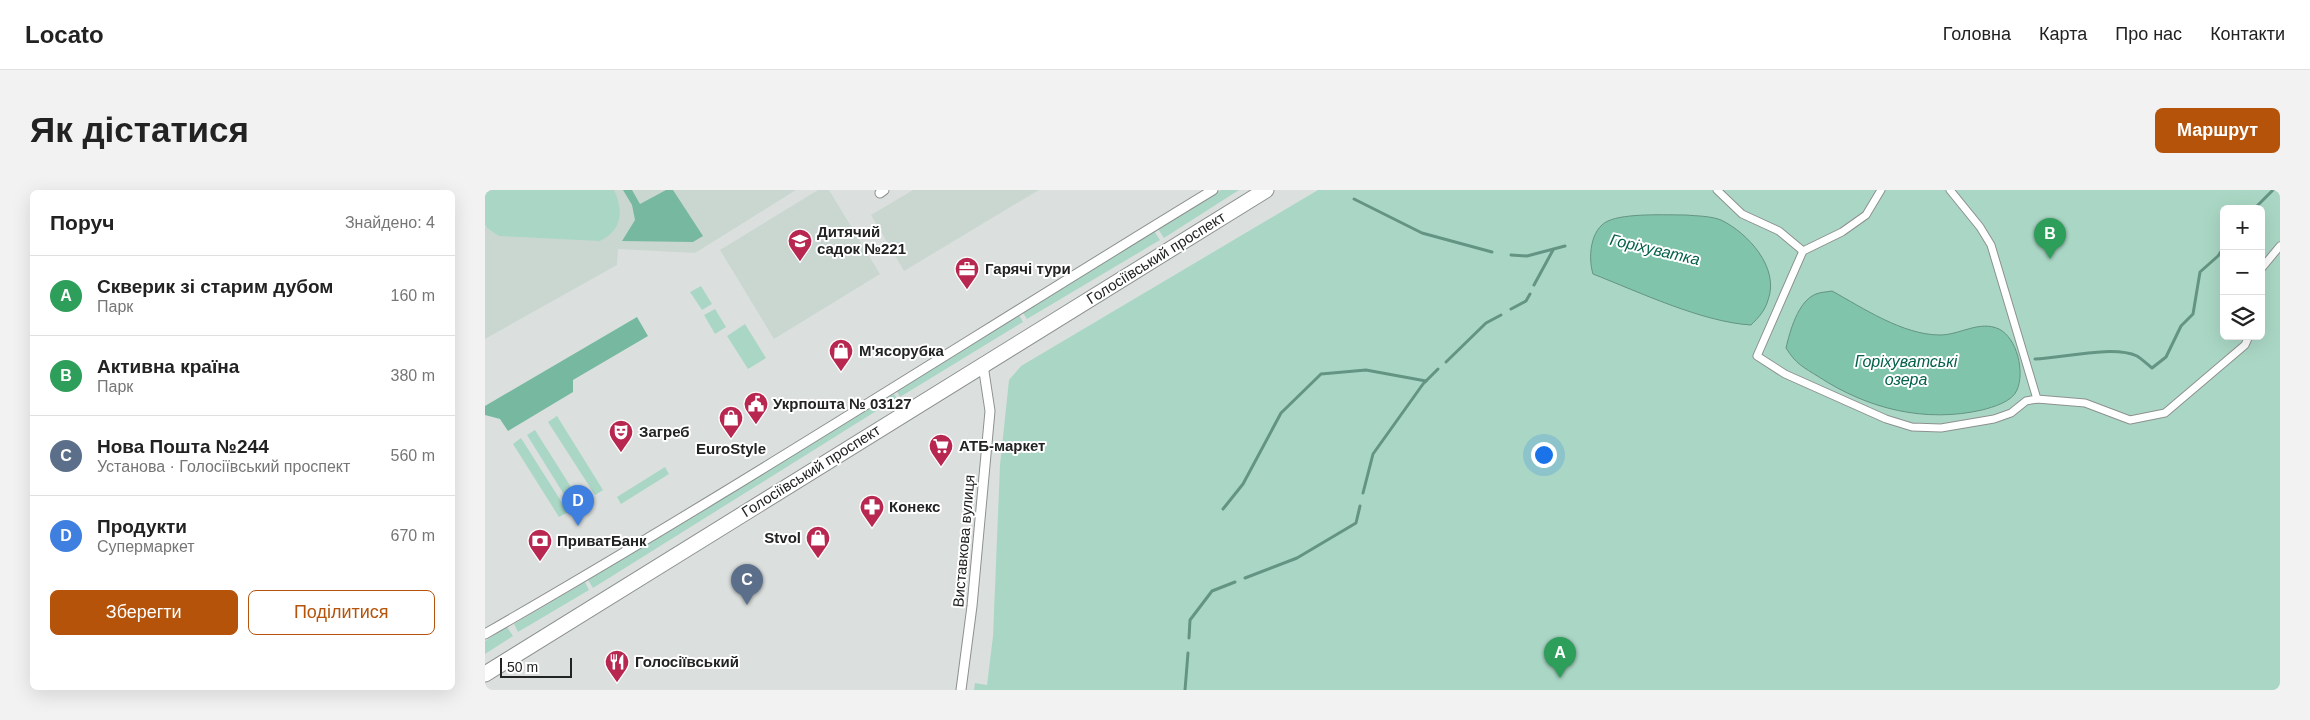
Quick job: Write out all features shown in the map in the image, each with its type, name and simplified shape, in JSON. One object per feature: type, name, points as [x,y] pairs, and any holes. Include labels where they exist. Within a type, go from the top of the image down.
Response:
[{"type":"highway","name":"Голосіївський проспект","points":[[485,674],[1266,190]]},
{"type":"street","name":"Голосіївський проспект","points":[[485,634],[593,572],[1213,190]]},
{"type":"street","points":[[1717,190],[1742,214],[1779,232],[1803,251]]},
{"type":"street","points":[[1881,190],[1866,215],[1842,232],[1803,251],[1757,356],[1778,370],[1863,410],[1912,427],[1941,428],[1994,419],[2011,413],[2026,400],[2037,399],[2085,403],[2129,420],[2165,412],[2245,345],[2247,340]]},
{"type":"street","points":[[1950,190],[1980,227],[1991,245],[2037,399]]},
{"type":"street","points":[[2265,264],[2280,246]]},
{"type":"street","name":"Виставкова вулиця","points":[[961,690],[972,606],[990,411],[983,365]]},
{"type":"shaded area","points":[[485,190],[796,190],[695,253],[618,249],[617,265],[485,339]]},
{"type":"shaded area","points":[[485,190],[614,190],[619,205],[619,219],[613,231],[600,241],[499,236],[487,228],[485,224]]},
{"type":"shaded area","points":[[623,190],[632,190],[640,204],[666,190],[673,190],[703,236],[693,242],[622,241],[635,220],[632,205]]},
{"type":"shaded area","name":"Дитячий садок №221","points":[[818,190],[829,190],[880,274],[774,339],[720,250]]},
{"type":"shaded area","points":[[913,190],[1039,190],[904,271],[871,215]]},
{"type":"shaded area","points":[[1221,190],[1239,190],[1164,238],[1158,229]]},
{"type":"shaded area","points":[[1318,190],[2280,190],[2280,690],[974,690],[975,683],[987,685],[993,636],[1000,465],[1009,380],[1021,366]]},
{"type":"shaded area","points":[[1154,231],[1160,240],[1027,319],[1023,313]]},
{"type":"shaded area","points":[[701,286],[712,304],[702,310],[690,292]]},
{"type":"shaded area","points":[[715,309],[726,327],[715,334],[704,315]]},
{"type":"shaded area","points":[[1019,315],[1023,322],[900,397],[896,390]]},
{"type":"shaded area","points":[[637,317],[648,336],[573,380],[573,392],[508,431],[500,419],[485,415],[485,406]]},
{"type":"shaded area","points":[[745,324],[766,358],[748,369],[727,336]]},
{"type":"shaded area","points":[[892,392],[897,398],[593,588],[588,580]]},
{"type":"shaded area","points":[[557,416],[603,490],[595,495],[548,422]]},
{"type":"shaded area","points":[[535,430],[581,503],[573,509],[527,435]]},
{"type":"shaded area","points":[[521,438],[568,512],[559,517],[513,444]]},
{"type":"shaded area","points":[[665,467],[669,474],[621,504],[617,497]]},
{"type":"shaded area","points":[[585,582],[589,590],[518,632],[514,624]]},
{"type":"shaded area","points":[[507,627],[513,636],[485,654],[485,641]]},
{"type":"water","points":[[1686,215],[1721,220],[1731,226],[1751,243],[1766,264],[1771,288],[1765,308],[1751,325],[1732,323],[1692,312],[1593,274],[1591,267],[1592,244],[1597,230],[1608,221],[1615,218],[1635,216]]},
{"type":"water","name":"Горіхуватські озера","points":[[1832,291],[1898,326],[1912,331],[1940,335],[1984,326],[1999,329],[2011,340],[2018,356],[2020,374],[2015,394],[2007,401],[1982,410],[1961,414],[1939,415],[1918,414],[1877,405],[1838,388],[1800,365],[1786,348],[1796,317],[1804,303],[1816,294]]},
{"type":"waterway","name":"Горіхуватка","points":[[2258,205],[2273,190]]},
{"type":"waterway","name":"Горіхуватка","points":[[1354,199],[1422,233],[1492,252]]},
{"type":"waterway","name":"Горіхуватка","points":[[1511,255],[1527,256],[1565,246]]},
{"type":"waterway","points":[[1534,285],[1553,250]]},
{"type":"waterway","name":"Горіхуватка","points":[[2035,359],[2115,352],[2137,356],[2152,368],[2166,357],[2181,326],[2193,314],[2200,272],[2222,250]]},
{"type":"waterway","points":[[1511,309],[1526,301],[1530,294]]},
{"type":"waterway","points":[[1446,362],[1486,323],[1501,315]]},
{"type":"waterway","points":[[1363,493],[1373,454],[1423,384],[1438,369]]},
{"type":"waterway","points":[[1223,509],[1243,484],[1281,413],[1321,374],[1366,370],[1426,381]]},
{"type":"waterway","points":[[1245,578],[1297,558],[1356,523],[1360,506]]},
{"type":"waterway","points":[[1189,638],[1190,620],[1212,591],[1235,582]]},
{"type":"waterway","points":[[1185,690],[1188,653]]},
{"type":"place","name":"Активна країна","points":[[2050,259]]},
{"type":"place","name":"Дитячий садок №221","points":[[800,262]]},
{"type":"place","name":"Гарячі тури","points":[[967,290]]},
{"type":"place","name":"М'ясорубка","points":[[841,372]]},
{"type":"place","name":"Укрпошта № 03127","points":[[756,425]]},
{"type":"place","name":"EuroStyle","points":[[731,439]]},
{"type":"place","name":"Загреб","points":[[621,453]]},
{"type":"place","name":"АТБ-маркет","points":[[941,467]]},
{"type":"place","name":"Продукти","points":[[578,526]]},
{"type":"place","name":"Конекс","points":[[872,528]]},
{"type":"place","name":"Stvol","points":[[818,559]]},
{"type":"place","name":"ПриватБанк","points":[[540,562]]},
{"type":"place","name":"Нова Пошта №244","points":[[747,605]]},
{"type":"place","name":"Скверик зі старим дубом","points":[[1560,678]]},
{"type":"place","name":"Голосіївський","points":[[617,683]]}]
